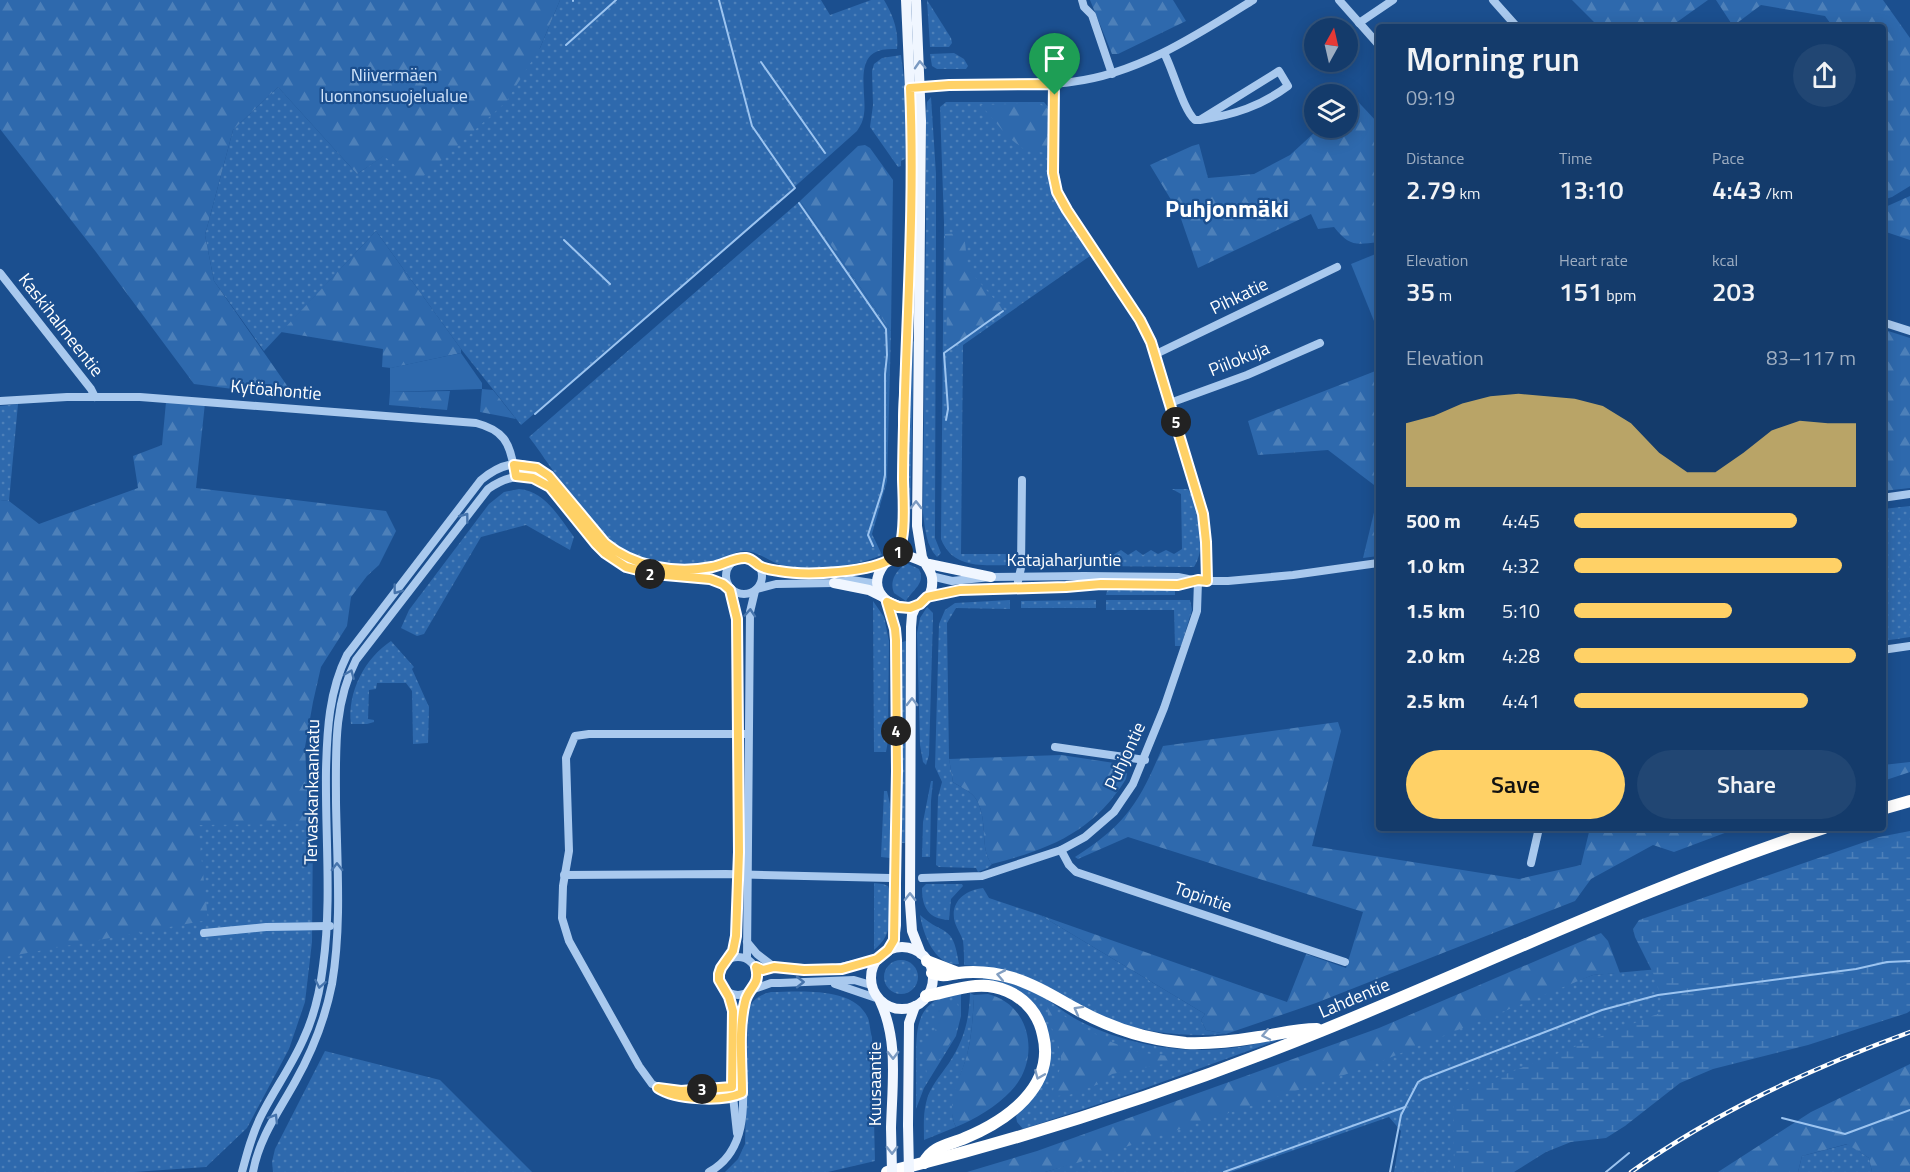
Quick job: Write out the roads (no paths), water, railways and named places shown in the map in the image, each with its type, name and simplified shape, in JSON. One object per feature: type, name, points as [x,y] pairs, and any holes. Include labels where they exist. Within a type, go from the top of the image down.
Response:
[{"type":"highway","points":[[1886,808],[1910,801]]},
{"type":"highway","name":"Lahdentie","points":[[887,1172],[1061,1124],[1235,1064],[1671,884],[1816,831]]},
{"type":"highway","points":[[924,957],[958,973]]},
{"type":"highway","points":[[932,973],[947,977],[958,973],[989,973],[1011,977],[1032,985],[1096,1020],[1118,1029],[1186,1043],[1221,1042],[1298,1029],[1324,1029]]},
{"type":"highway","points":[[924,1163],[928,1153],[981,1131],[1011,1113],[1023,1102],[1037,1081],[1046,1053],[1043,1032],[1035,1015],[1023,1001],[1007,991],[994,987],[971,986],[926,996]]},
{"type":"main road","points":[[906,0],[915,88],[917,534],[924,562],[932,576],[932,585],[927,597],[916,606],[912,615],[911,627],[910,903],[912,931],[932,973],[932,985],[926,996],[915,1006],[896,1008],[879,999],[871,985],[871,972],[877,959],[888,950],[894,940],[896,925],[896,640],[895,629],[878,584],[880,572],[902,541],[903,417],[912,230],[915,88],[916,0]]},
{"type":"main road","points":[[891,559],[911,555],[924,562],[991,577]]},
{"type":"main road","points":[[834,583],[868,590],[898,607],[916,606]]},
{"type":"main road","points":[[888,950],[906,947],[924,957]]},
{"type":"main road","name":"Kuusaantie","points":[[879,999],[888,1021],[892,1044],[892,1172]]},
{"type":"main road","name":"Kuusaantie","points":[[909,1172],[909,1023],[915,1006]]},
{"type":"street","points":[[1082,0],[1084,7],[1092,15],[1112,74]]},
{"type":"street","points":[[915,88],[949,85],[1054,84],[1112,74],[1200,34],[1252,0]]},
{"type":"street","points":[[1339,0],[1376,42]]},
{"type":"street","points":[[1359,23],[1393,0]]},
{"type":"street","points":[[1493,0],[1514,24]]},
{"type":"street","points":[[1164,52],[1189,115],[1195,120],[1200,120],[1226,116],[1242,111],[1261,104],[1288,86],[1279,71],[1200,120]]},
{"type":"street","name":"Puhjontie","points":[[922,878],[982,876],[1061,850],[1085,837],[1114,812],[1128,793],[1145,760],[1197,611],[1203,581],[1206,542],[1203,514],[1156,354],[1140,320],[1057,192],[1053,173],[1054,84]]},
{"type":"street","name":"Pihkatie","points":[[1156,354],[1337,267]]},
{"type":"street","name":"Kaskihalmeentie","points":[[0,273],[95,397]]},
{"type":"street","points":[[1886,323],[1910,331]]},
{"type":"street","name":"Piilokuja","points":[[1170,403],[1247,375],[1320,343]]},
{"type":"street","name":"Kytöahontie","points":[[0,401],[140,396],[476,423],[496,430],[502,436],[510,449],[516,476]]},
{"type":"street","points":[[514,465],[537,468],[549,476],[605,543],[629,559],[644,565],[685,569],[712,567],[745,558],[755,561],[758,565],[762,577],[750,612],[747,734],[747,958]]},
{"type":"street","name":"Tervaskankaankatu","points":[[242,1172],[252,1136],[261,1116],[310,1023],[332,926],[326,756],[331,701],[339,670],[347,655],[481,480],[497,469],[514,465]]},
{"type":"street","points":[[516,476],[533,478],[550,487],[596,544],[626,567],[654,574],[710,579],[744,595],[780,584],[834,583],[852,580],[878,584]]},
{"type":"street","name":"Tervaskankaankatu","points":[[253,1172],[262,1140],[315,1042],[332,983],[336,734],[349,674],[361,654],[488,489],[498,481],[516,476]]},
{"type":"street","points":[[1016,587],[1021,568],[1022,480]]},
{"type":"street","points":[[1886,497],[1910,494]]},
{"type":"street","points":[[758,565],[790,573],[819,574],[848,570],[891,559]]},
{"type":"street","points":[[729,959],[736,936],[738,874],[737,619],[725,573],[735,560]]},
{"type":"street","name":"Katajaharjuntie","points":[[927,597],[960,590],[1016,587],[1101,584],[1178,585],[1203,581],[1293,575],[1376,564]]},
{"type":"street","name":"Katajaharjuntie","points":[[932,576],[952,581],[1019,576],[1178,577],[1203,581]]},
{"type":"street","points":[[1886,649],[1910,646]]},
{"type":"street","points":[[742,1093],[732,1098],[677,1096],[658,1088],[646,1077],[569,940],[562,918],[564,874],[569,852],[566,758],[575,736],[589,734],[747,734]]},
{"type":"street","points":[[1055,747],[1145,760]]},
{"type":"street","points":[[1531,863],[1538,831]]},
{"type":"street","name":"Topintie","points":[[1061,850],[1069,865],[1076,872],[1345,962]]},
{"type":"street","points":[[564,874],[738,874],[890,878]]},
{"type":"street","points":[[204,933],[266,927],[332,926]]},
{"type":"street","points":[[747,942],[757,954],[774,967]]},
{"type":"street","points":[[738,1136],[732,1098],[733,1011],[719,980],[724,963],[729,959],[741,957],[747,958],[763,970],[774,967],[832,969],[877,959]]},
{"type":"street","points":[[709,1172],[726,1159],[738,1136],[741,1116],[745,1000],[757,980],[756,967]]},
{"type":"street","points":[[725,990],[736,995],[771,983],[854,980],[871,985]]},
{"type":"street","points":[[829,982],[879,999]]},
{"type":"street","points":[[658,1088],[681,1091],[732,1087],[742,1093]]},
{"type":"waterway","points":[[566,45],[616,0]]},
{"type":"waterway","points":[[535,414],[795,188],[752,126],[719,0]]},
{"type":"waterway","points":[[761,62],[825,153]]},
{"type":"waterway","points":[[799,203],[886,329],[885,475],[868,535],[873,546]]},
{"type":"waterway","points":[[564,240],[610,284]]},
{"type":"waterway","points":[[946,420],[948,409],[944,353],[1003,311]]},
{"type":"waterway","points":[[1390,1172],[1401,1115],[1418,1082],[1423,1079],[1602,1010],[1658,995],[1856,969],[1887,962],[1910,961]]},
{"type":"waterway","points":[[1224,1172],[1405,1107]]},
{"type":"waterway","points":[[1782,1118],[1845,1134],[1910,1110]]},
{"type":"waterway","points":[[1606,1172],[1629,1153]]},
{"type":"railway","points":[[1631,1172],[1731,1110],[1837,1060],[1910,1032]]},
{"type":"district","name":"Puhjonmäki","points":[[1227,209]]},
{"type":"park label","name":"Niivermäen luonnonsuojelualue","points":[[394,85]]}]
